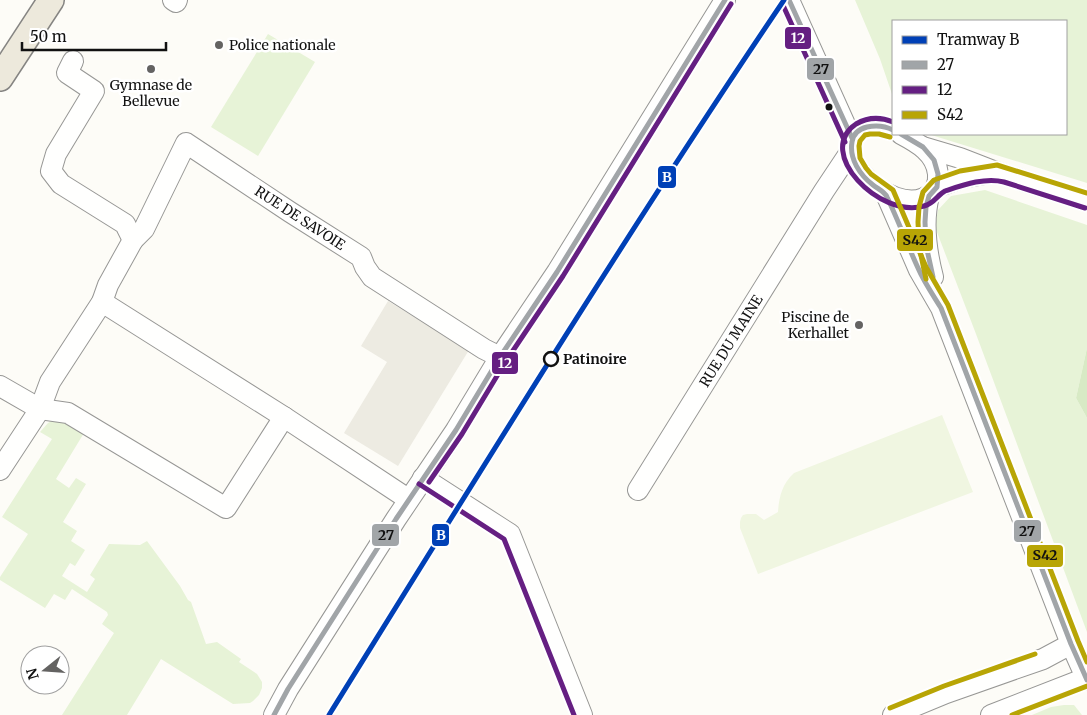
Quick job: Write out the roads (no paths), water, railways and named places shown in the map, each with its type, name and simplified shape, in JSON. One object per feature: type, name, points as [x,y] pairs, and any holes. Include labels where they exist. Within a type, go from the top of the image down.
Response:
[{"type":"main road","points":[[0,50],[31,0]]},
{"type":"main road","points":[[0,78],[50,0]]},
{"type":"street","points":[[274,715],[298,673],[408,499],[456,430],[500,357],[557,272],[725,0]]},
{"type":"street","points":[[789,0],[848,131],[857,168],[875,187],[898,199],[920,200],[933,191],[962,178],[996,172]]},
{"type":"street","points":[[73,61],[67,73],[94,91],[56,154],[51,171],[61,184],[125,224],[133,240]]},
{"type":"street","points":[[851,145],[856,134],[863,128],[879,126],[892,130]]},
{"type":"street","points":[[903,135],[923,147],[1087,201]]},
{"type":"street","name":"RUE DE SAVOIE","points":[[0,470],[40,409],[50,382],[102,302],[108,285],[133,240],[144,228],[186,143],[361,257],[372,277],[500,357]]},
{"type":"street","name":"RUE DU MAINE","points":[[638,490],[851,145]]},
{"type":"street","points":[[923,147],[934,160],[938,174],[926,207],[925,222],[929,264],[941,308],[1086,679],[991,715]]},
{"type":"street","points":[[824,191],[845,180],[864,177]]},
{"type":"street","points":[[886,194],[920,270],[941,308]]},
{"type":"street","points":[[102,302],[284,417],[408,499]]},
{"type":"street","points":[[1,389],[40,409],[68,413],[226,508],[284,417]]},
{"type":"street","points":[[423,478],[510,534],[582,715]]},
{"type":"street","points":[[893,715],[946,693],[1044,658],[1071,644]]},
{"type":"tram line","name":"B","points":[[329,715],[610,266],[784,0]]},
{"type":"place","name":"Police nationale","points":[[219,45]]},
{"type":"place","name":"Gymnase de Bellevue","points":[[151,69]]},
{"type":"place","name":"Piscine de Kerhallet","points":[[859,325]]},
{"type":"place","name":"Patinoire","points":[[551,359]]}]
